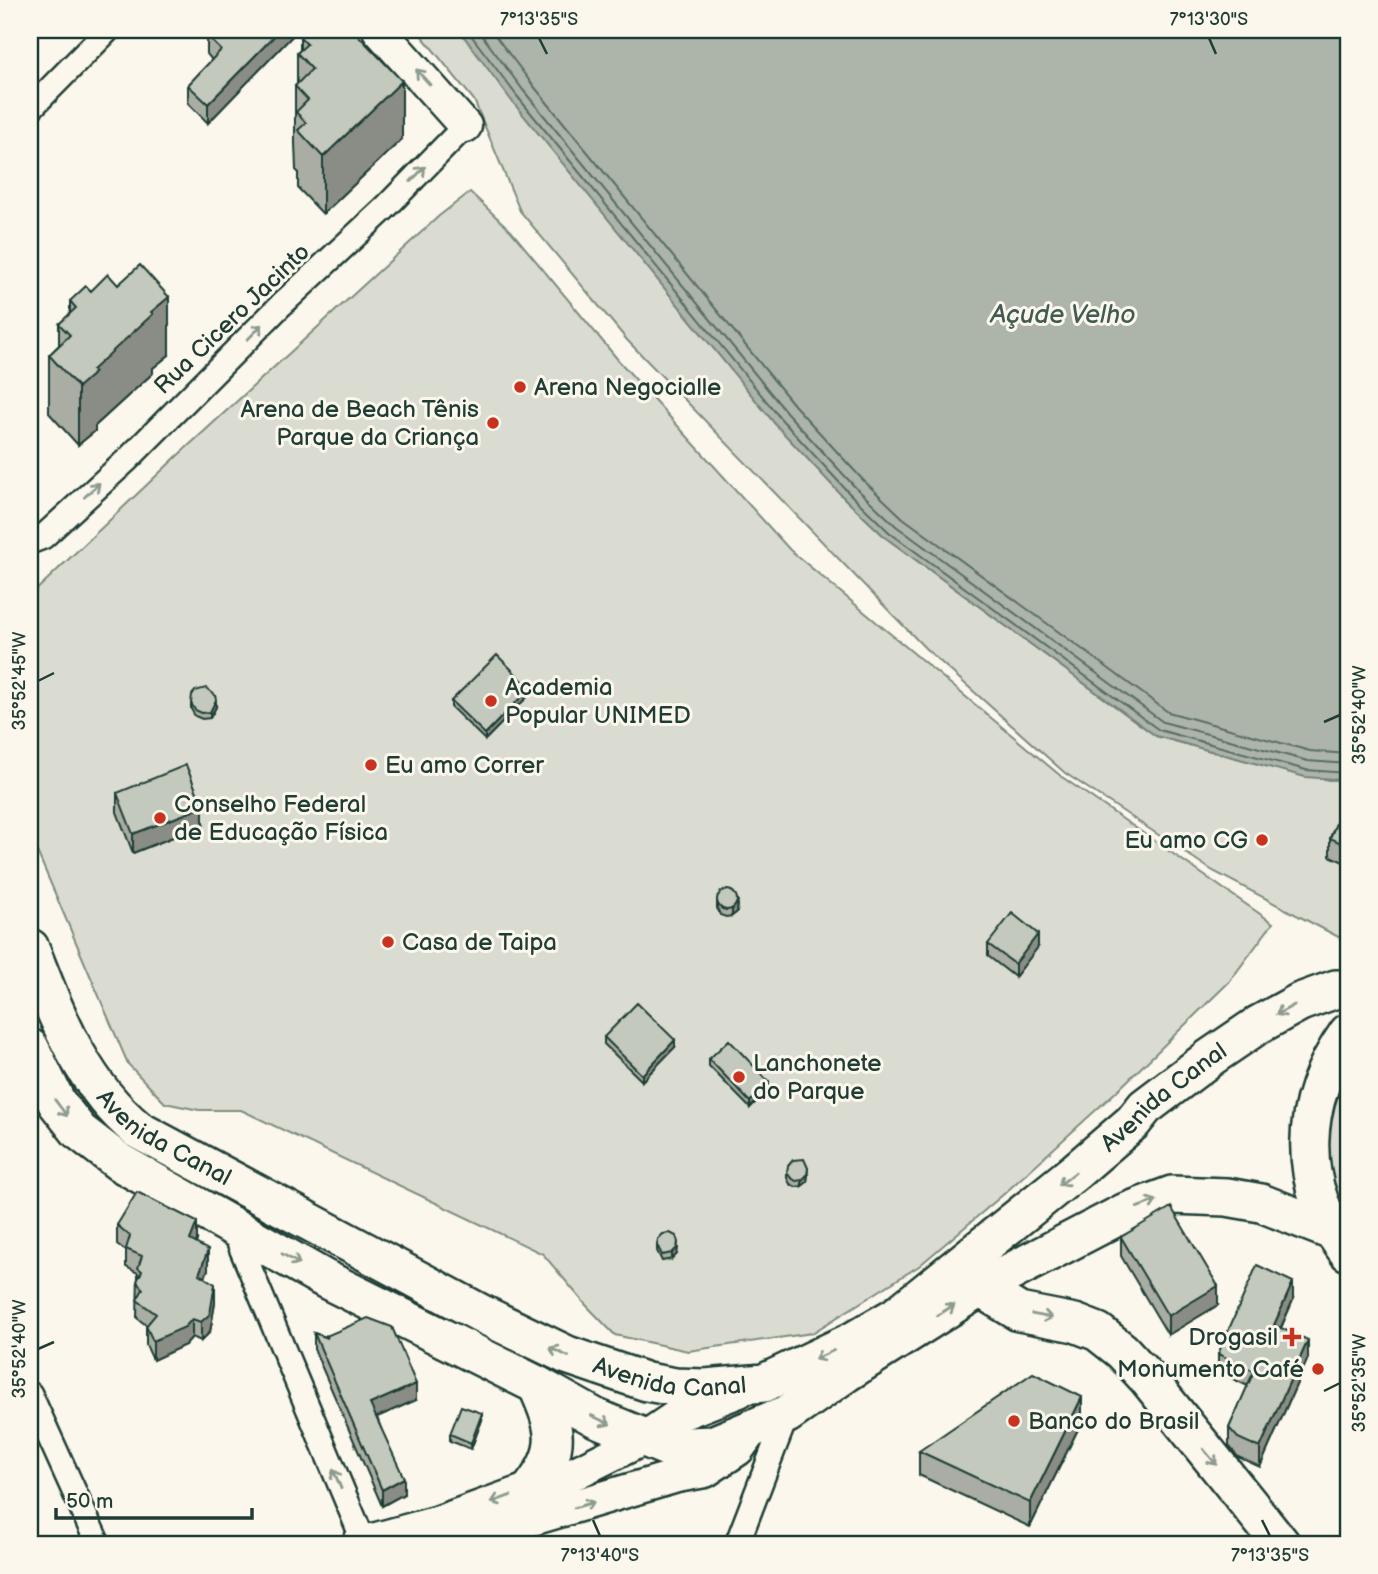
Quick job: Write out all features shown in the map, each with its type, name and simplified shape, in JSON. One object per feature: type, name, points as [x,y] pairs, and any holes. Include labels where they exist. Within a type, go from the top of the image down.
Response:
[{"type":"main road","points":[[379,30],[465,126]]},
{"type":"main road","name":"Avenida Canal","points":[[30,948],[57,1015],[84,1069],[103,1096],[138,1130],[482,1314],[567,1355],[647,1382],[705,1388],[764,1383],[853,1341],[896,1316],[1099,1153],[1133,1122],[1145,1107],[1220,1050],[1300,1002],[1336,989],[1348,990]]},
{"type":"main road","points":[[1340,1242],[1320,1203],[1312,1173],[1309,1143],[1312,1112],[1320,1083],[1333,1055],[1348,1033]]},
{"type":"main road","name":"Avenida Canal","points":[[30,1048],[57,1103],[79,1131],[119,1162],[326,1279],[537,1385],[596,1418],[667,1447],[712,1445],[787,1415],[846,1373],[981,1288],[1126,1212],[1172,1195],[1227,1197],[1261,1203],[1340,1242]]},
{"type":"main road","points":[[981,1288],[1019,1312],[1075,1323],[1098,1332],[1122,1351],[1148,1378],[1281,1544]]},
{"type":"main road","points":[[361,1543],[439,1521],[577,1472],[712,1400],[764,1383]]},
{"type":"main road","points":[[532,1488],[548,1468],[554,1443],[548,1411],[537,1385]]},
{"type":"main road","points":[[448,1544],[677,1476],[705,1471],[738,1449],[753,1430]]},
{"type":"street","points":[[30,108],[108,30]]},
{"type":"street","name":"Rua Cicero Jacinto","points":[[34,544],[128,460],[272,314],[385,208],[465,126]]},
{"type":"street","points":[[231,1224],[361,1543]]},
{"type":"street","points":[[30,1394],[98,1544]]},
{"type":"street","points":[[737,1544],[787,1415]]},
{"type":"shaded area","points":[[417,30],[459,30],[844,498],[886,538],[1156,736],[1328,780],[1348,780],[1348,942],[1213,871],[1065,773],[925,648],[627,340],[520,211],[474,100]]},
{"type":"shaded area","points":[[470,192],[511,231],[619,361],[790,550],[1062,777],[1273,923],[1229,982],[1119,1089],[1005,1193],[919,1266],[812,1333],[688,1351],[615,1335],[543,1254],[241,1110],[199,1110],[165,1103],[128,1064],[30,835],[30,596],[174,459],[439,216]]},
{"type":"shaded area","points":[[1348,1062],[1348,1236],[1322,1144],[1337,1081]]},
{"type":"water","name":"Açude Velho","points":[[459,30],[1348,30],[1348,780],[1305,777],[1156,736],[886,538],[844,498],[775,424],[511,100]]},
{"type":"building","points":[[213,30],[280,30],[208,104],[188,85],[221,50],[207,36]]},
{"type":"building","points":[[309,30],[353,30],[402,81],[323,157],[298,130],[306,123],[296,112],[308,100],[295,86],[312,69],[297,53],[307,44],[300,37]]},
{"type":"building","points":[[140,265],[169,297],[92,370],[95,372],[78,387],[49,355],[70,335],[59,324],[76,308],[70,301],[86,286],[91,291],[108,274],[118,285]]},
{"type":"building","name":"Academia Popular UNIMED","points":[[497,655],[530,688],[485,734],[451,701]]},
{"type":"building","points":[[206,688],[215,695],[216,700],[210,712],[202,713],[195,710],[191,703],[192,695],[195,691]]},
{"type":"building","points":[[186,765],[203,807],[133,834],[117,793]]},
{"type":"building","points":[[1348,795],[1348,846],[1330,838]]},
{"type":"building","points":[[723,890],[731,890],[737,900],[731,910],[723,910],[717,904],[717,896]]},
{"type":"building","points":[[1012,913],[1038,934],[1015,964],[988,944]]},
{"type":"building","points":[[637,1003],[675,1040],[642,1075],[604,1037]]},
{"type":"building","name":"Lanchonete do Parque","points":[[729,1040],[769,1082],[750,1102],[709,1059]]},
{"type":"building","points":[[804,1159],[808,1168],[807,1175],[796,1181],[787,1172],[788,1166],[793,1160]]},
{"type":"building","points":[[137,1192],[197,1222],[190,1240],[208,1250],[199,1274],[215,1284],[210,1314],[201,1322],[192,1319],[185,1327],[153,1341],[146,1326],[156,1314],[137,1300],[143,1289],[137,1281],[142,1271],[138,1268],[142,1256],[126,1249],[130,1236],[117,1225]]},
{"type":"building","points":[[1171,1207],[1218,1286],[1168,1316],[1121,1237]]},
{"type":"building","points":[[663,1234],[676,1236],[677,1248],[672,1253],[662,1255],[657,1245],[658,1239]]},
{"type":"building","points":[[1257,1265],[1293,1282],[1274,1325],[1308,1340],[1260,1448],[1238,1438],[1229,1428],[1254,1371],[1218,1354]]},
{"type":"building","points":[[368,1318],[392,1327],[416,1384],[370,1404],[404,1478],[382,1490],[314,1333],[328,1338],[326,1336]]},
{"type":"building","points":[[1033,1373],[1082,1397],[1030,1503],[919,1451]]},
{"type":"building","points":[[461,1406],[482,1413],[471,1443],[450,1434]]},
{"type":"place","name":"Arena Negocialle","points":[[520,387]]},
{"type":"place","name":"Arena de Beach Tênis Parque da Criança","points":[[493,423]]},
{"type":"place","name":"Academia Popular UNIMED","points":[[491,701]]},
{"type":"place","name":"Eu amo Correr","points":[[371,765]]},
{"type":"place","name":"Conselho Federal de Educação Física","points":[[160,818]]},
{"type":"place","name":"Eu amo CG","points":[[1262,840]]},
{"type":"place","name":"Casa de Taipa","points":[[388,942]]},
{"type":"place","name":"Lanchonete do Parque","points":[[739,1077]]},
{"type":"place","name":"Drogasil","points":[[1292,1337]]},
{"type":"place","name":"Monumento Café","points":[[1318,1369]]},
{"type":"place","name":"Banco do Brasil","points":[[1014,1421]]}]
